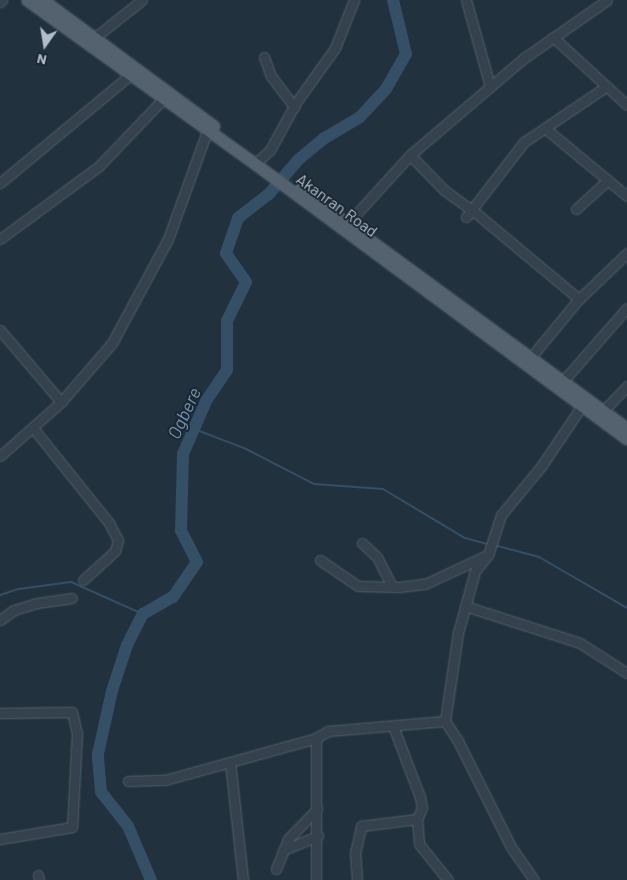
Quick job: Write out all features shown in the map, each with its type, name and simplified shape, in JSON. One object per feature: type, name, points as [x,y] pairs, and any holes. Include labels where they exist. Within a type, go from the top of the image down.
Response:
[{"type":"main road","name":"Akanran Road","points":[[27,0],[207,131],[278,177]]},
{"type":"main road","name":"Akanran Road","points":[[43,0],[260,159],[289,186],[424,285],[531,357],[627,428]]},
{"type":"main road","name":"Akanran Road","points":[[289,186],[348,223],[424,285],[581,407],[627,439]]},
{"type":"street","points":[[94,38],[142,0]]},
{"type":"street","points":[[260,159],[270,150],[294,107],[335,48],[354,0]]},
{"type":"street","points":[[466,0],[490,86]]},
{"type":"street","points":[[348,223],[410,155],[490,86],[553,37],[607,0]]},
{"type":"street","points":[[553,37],[627,105]]},
{"type":"street","points":[[264,57],[271,76],[294,107]]},
{"type":"street","points":[[0,183],[130,75]]},
{"type":"street","points":[[466,217],[524,142],[607,86]]},
{"type":"street","points":[[0,239],[99,166],[163,99]]},
{"type":"street","points":[[546,128],[627,196]]},
{"type":"street","points":[[0,456],[61,402],[112,344],[142,292],[175,221],[207,131]]},
{"type":"street","points":[[410,155],[444,190],[471,209],[579,299]]},
{"type":"street","points":[[576,210],[608,180]]},
{"type":"street","points":[[531,357],[579,299],[627,253]]},
{"type":"street","points":[[563,381],[626,313]]},
{"type":"street","points":[[0,330],[61,402]]},
{"type":"street","points":[[603,411],[627,386]]},
{"type":"street","points":[[534,880],[511,847],[458,741],[445,721],[465,606],[475,571],[490,548],[501,515],[542,465],[581,407]]},
{"type":"street","points":[[33,428],[109,523],[118,540],[115,551],[83,580]]},
{"type":"street","points":[[362,544],[377,557],[392,586]]},
{"type":"street","points":[[320,560],[358,586],[425,584],[490,548]]},
{"type":"street","points":[[0,620],[14,610],[37,603],[72,598]]},
{"type":"street","points":[[465,606],[580,642],[627,673]]},
{"type":"street","points":[[0,713],[72,712],[77,733],[72,827],[0,839]]},
{"type":"street","points":[[128,781],[166,780],[316,738],[328,731],[445,721]]},
{"type":"street","points":[[393,726],[420,797],[422,808],[417,819],[420,844],[448,880]]},
{"type":"street","points":[[316,738],[318,836],[316,880]]},
{"type":"street","points":[[230,762],[244,880]]},
{"type":"street","points":[[276,869],[283,850],[298,825],[317,809]]},
{"type":"street","points":[[357,880],[355,853],[361,826],[417,819]]},
{"type":"street","points":[[283,850],[318,836]]},
{"type":"waterway","name":"Ogbere","points":[[151,880],[128,826],[101,792],[98,754],[112,691],[127,645],[143,614],[173,597],[197,562],[181,530],[183,454],[206,401],[227,370],[227,321],[246,282],[226,253],[238,218],[269,194],[298,160],[323,139],[360,117],[386,89],[406,54],[393,0]]},
{"type":"waterway","points":[[194,429],[244,448],[314,484],[383,489],[465,538],[487,544]]},
{"type":"waterway","points":[[494,545],[539,557],[627,608]]},
{"type":"waterway","points":[[0,595],[19,589],[71,582],[143,614]]}]
